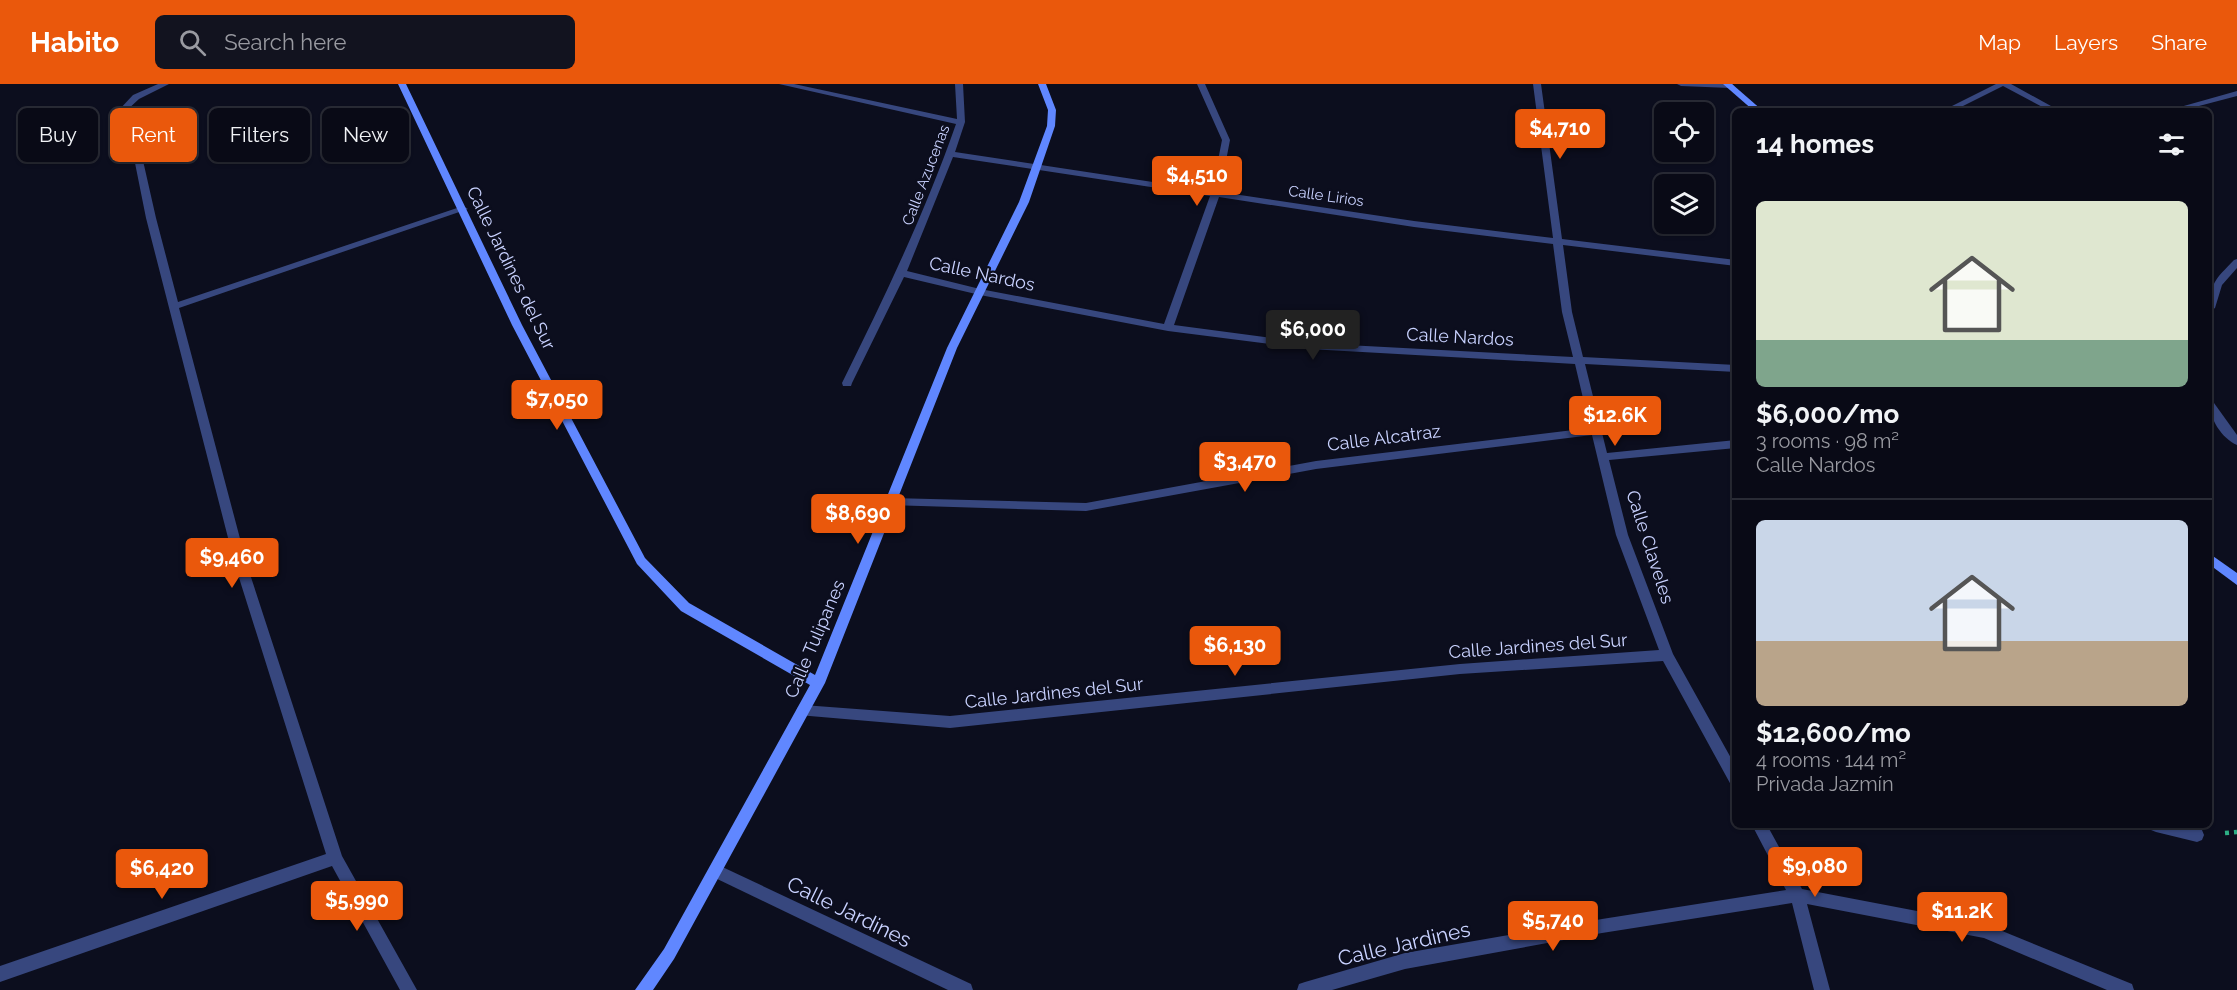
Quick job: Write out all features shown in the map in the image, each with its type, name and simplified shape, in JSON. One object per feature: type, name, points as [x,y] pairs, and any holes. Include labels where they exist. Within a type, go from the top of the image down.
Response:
[{"type":"main road","name":"Calle Jardines del Sur","points":[[402,84],[518,325],[641,561],[685,607],[818,683]]},
{"type":"main road","name":"Calle Tulipanes","points":[[643,990],[669,954],[818,683],[952,348],[1024,202],[1051,126],[1052,110],[1042,84]]},
{"type":"main road","points":[[1729,85],[1756,108]]},
{"type":"main road","points":[[2212,561],[2237,580]]},
{"type":"street","points":[[165,84],[136,98],[122,111],[135,143],[151,218],[176,306],[241,565],[334,858],[409,990]]},
{"type":"street","points":[[783,84],[961,122]]},
{"type":"street","name":"Calle Azucenas","points":[[847,383],[902,273],[950,154],[961,122],[959,84]]},
{"type":"street","points":[[1168,328],[1215,196],[1226,140],[1201,84]]},
{"type":"street","name":"Calle Claveles","points":[[1537,84],[1567,312],[1622,535],[1667,655],[1732,774]]},
{"type":"street","points":[[1681,84],[1729,85]]},
{"type":"street","points":[[1952,108],[2004,84],[2050,108]]},
{"type":"street","points":[[2181,108],[2237,93]]},
{"type":"street","name":"Calle Lirios","points":[[950,154],[1036,169],[1414,224],[1732,262]]},
{"type":"street","points":[[176,306],[463,209]]},
{"type":"street","points":[[2212,301],[2217,284],[2237,262]]},
{"type":"street","name":"Calle Nardos","points":[[902,273],[980,292],[1168,328],[1309,346],[1732,369]]},
{"type":"street","points":[[2212,409],[2230,435],[2237,441]]},
{"type":"street","name":"Calle Alcatraz","points":[[891,502],[1086,507],[1316,465],[1596,431]]},
{"type":"street","points":[[1603,457],[1732,444]]},
{"type":"street","name":"Calle Jardines del Sur","points":[[803,711],[950,722],[1460,669],[1667,655]]},
{"type":"street","points":[[1761,828],[1797,895],[1822,990]]},
{"type":"street","points":[[2168,828],[2197,835]]},
{"type":"street","points":[[0,974],[334,858]]},
{"type":"street","name":"Calle Jardines","points":[[716,871],[965,990]]},
{"type":"street","name":"Calle Jardines","points":[[1305,990],[1405,962],[1602,926],[1797,895],[1985,931],[2126,990]]}]
